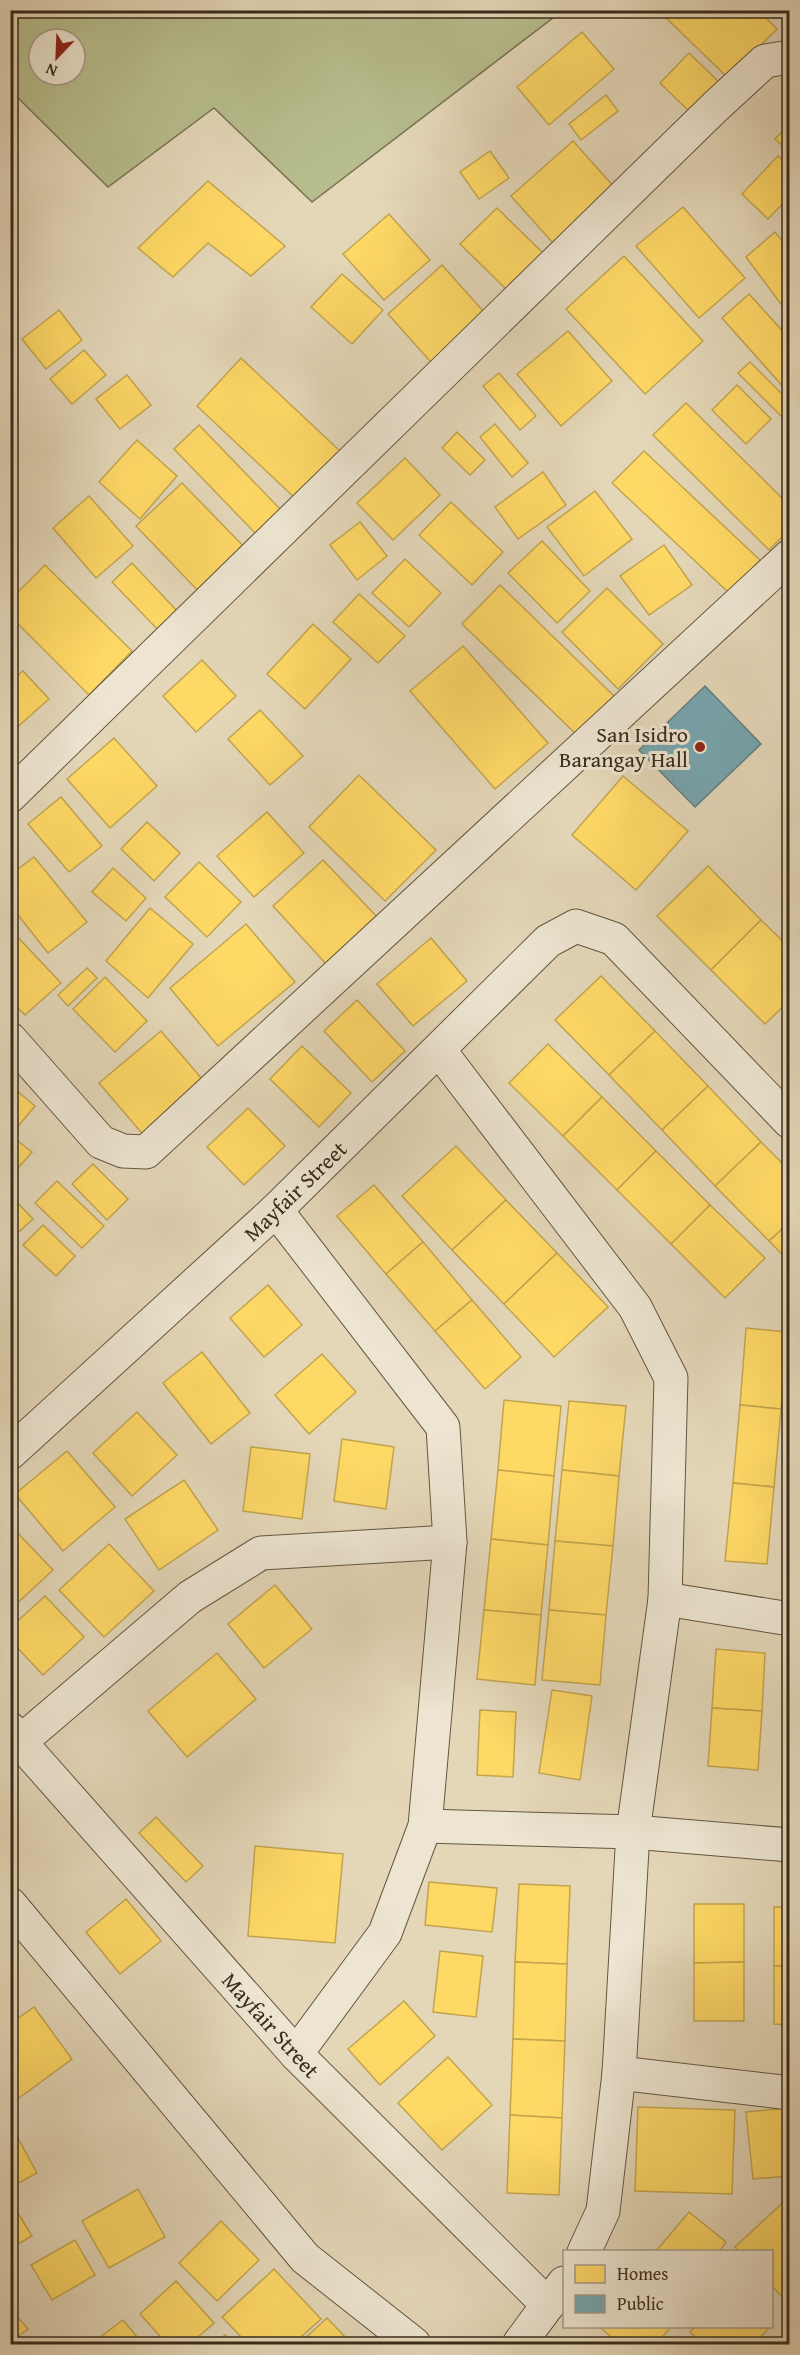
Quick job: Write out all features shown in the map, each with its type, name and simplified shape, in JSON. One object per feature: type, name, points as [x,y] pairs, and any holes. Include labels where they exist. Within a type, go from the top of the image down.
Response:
[{"type":"street","points":[[10,796],[715,107],[765,61],[789,57]]},
{"type":"street","points":[[14,1048],[101,1142],[123,1151],[146,1152],[789,556]]},
{"type":"street","name":"Mayfair Street","points":[[10,1453],[276,1210],[548,941],[576,926],[614,939],[789,1122]]},
{"type":"street","points":[[439,1050],[635,1307],[670,1378],[665,1599],[633,1832],[619,2073],[603,2211],[585,2250]]},
{"type":"street","points":[[276,1210],[443,1427],[450,1542],[425,1826],[385,1933],[296,2054]]},
{"type":"street","points":[[15,1736],[190,1598],[261,1553],[450,1542]]},
{"type":"street","points":[[665,1599],[789,1619]]},
{"type":"street","name":"Mayfair Street","points":[[15,1736],[296,2054],[556,2294]]},
{"type":"street","points":[[425,1826],[633,1832],[789,1845]]},
{"type":"street","points":[[10,1904],[306,2258],[414,2344]]},
{"type":"street","points":[[619,2073],[789,2093]]},
{"type":"street","points":[[519,2344],[556,2294]]},
{"type":"green space","points":[[11,10],[562,11],[312,202],[214,108],[108,187],[11,91]]},
{"type":"building: Homes","points":[[658,10],[758,10],[777,29],[728,78]]},
{"type":"building: Homes","points":[[582,32],[614,69],[549,125],[517,87]]},
{"type":"building: Homes","points":[[689,53],[721,84],[692,114],[660,83]]},
{"type":"building: Homes","points":[[606,95],[618,111],[581,140],[569,124]]},
{"type":"building: Homes","points":[[790,124],[790,152],[775,139]]},
{"type":"building: Homes","points":[[573,141],[615,188],[553,243],[511,196]]},
{"type":"building: Homes","points":[[490,151],[509,178],[479,199],[460,172]]},
{"type":"building: Homes","points":[[778,156],[790,167],[790,196],[768,219],[742,194]]},
{"type":"building: Homes","points":[[208,181],[285,246],[251,276],[208,243],[173,277],[138,248]]},
{"type":"building: Homes","points":[[683,207],[745,278],[699,318],[636,246]]},
{"type":"building: Homes","points":[[497,208],[543,253],[507,290],[460,244]]},
{"type":"building: Homes","points":[[389,214],[430,260],[384,300],[343,254]]},
{"type":"building: Homes","points":[[775,232],[790,250],[790,316],[746,257]]},
{"type":"building: Homes","points":[[624,256],[703,341],[645,394],[566,309]]},
{"type":"building: Homes","points":[[442,265],[492,321],[438,370],[388,314]]},
{"type":"building: Homes","points":[[342,274],[383,310],[352,344],[311,307]]},
{"type":"building: Homes","points":[[749,294],[790,339],[790,387],[786,390],[722,318]]},
{"type":"building: Homes","points":[[59,310],[82,340],[46,369],[22,339]]},
{"type":"building: Homes","points":[[568,331],[612,381],[561,426],[517,374]]},
{"type":"building: Homes","points":[[84,350],[106,375],[72,404],[50,379]]},
{"type":"building: Homes","points":[[241,358],[341,452],[296,499],[197,406]]},
{"type":"building: Homes","points":[[750,362],[790,402],[790,425],[738,373]]},
{"type":"building: Homes","points":[[499,373],[536,416],[520,430],[483,386]]},
{"type":"building: Homes","points":[[127,375],[151,405],[120,429],[96,399]]},
{"type":"building: Homes","points":[[737,385],[771,419],[746,444],[712,410]]},
{"type":"building: Homes","points":[[686,403],[790,506],[790,529],[769,550],[653,435]]},
{"type":"building: Homes","points":[[495,424],[528,463],[512,477],[480,437]]},
{"type":"building: Homes","points":[[199,425],[282,511],[257,535],[174,449]]},
{"type":"building: Homes","points":[[457,432],[485,460],[470,475],[442,448]]},
{"type":"building: Homes","points":[[137,440],[177,476],[140,519],[99,482]]},
{"type":"building: Homes","points":[[644,451],[760,560],[729,593],[612,483]]},
{"type":"building: Homes","points":[[405,458],[440,495],[393,540],[357,503]]},
{"type":"building: Homes","points":[[543,472],[566,505],[518,539],[495,507]]},
{"type":"building: Homes","points":[[182,483],[249,552],[203,596],[136,526]]},
{"type":"building: Homes","points":[[595,491],[632,539],[584,576],[547,527]]},
{"type":"building: Homes","points":[[89,496],[133,546],[96,578],[53,528]]},
{"type":"building: Homes","points":[[451,502],[503,552],[472,585],[419,535]]},
{"type":"building: Homes","points":[[360,522],[387,556],[357,580],[330,545]]},
{"type":"building: Homes","points":[[542,541],[590,591],[557,623],[508,573]]},
{"type":"building: Homes","points":[[664,545],[692,585],[649,615],[620,576]]},
{"type":"building: Homes","points":[[405,559],[441,593],[409,627],[372,593]]},
{"type":"building: Homes","points":[[132,563],[179,613],[160,632],[112,582]]},
{"type":"building: Homes","points":[[45,565],[132,651],[89,695],[10,616],[10,600]]},
{"type":"building: Homes","points":[[500,585],[615,697],[577,735],[462,624]]},
{"type":"building: Homes","points":[[607,588],[663,644],[618,689],[562,632]]},
{"type":"building: Homes","points":[[359,594],[405,636],[378,663],[333,622]]},
{"type":"building: Homes","points":[[313,624],[351,659],[305,709],[267,674]]},
{"type":"building: Homes","points":[[463,646],[548,743],[495,789],[410,691]]},
{"type":"building: Homes","points":[[202,660],[236,696],[196,732],[163,696]]},
{"type":"building: Homes","points":[[23,671],[49,699],[14,730],[10,727],[10,682]]},
{"type":"building: Homes","points":[[260,710],[303,756],[270,785],[228,739]]},
{"type":"building: Homes","points":[[114,738],[157,786],[110,828],[67,779]]},
{"type":"building: Homes","points":[[359,775],[436,850],[385,901],[309,827]]},
{"type":"building: Homes","points":[[623,776],[688,831],[636,890],[572,835]]},
{"type":"building: Homes","points":[[61,797],[102,846],[69,872],[28,824]]},
{"type":"building: Homes","points":[[267,812],[304,853],[254,897],[217,856]]},
{"type":"building: Homes","points":[[147,822],[180,853],[154,881],[121,849]]},
{"type":"building: Homes","points":[[34,857],[87,922],[48,953],[10,905],[10,875]]},
{"type":"building: Homes","points":[[323,860],[378,918],[327,965],[273,906]]},
{"type":"building: Homes","points":[[199,862],[241,902],[207,937],[165,897]]},
{"type":"building: Homes","points":[[708,866],[761,920],[711,970],[657,916]]},
{"type":"building: Homes","points":[[113,868],[146,898],[126,921],[92,892]]},
{"type":"building: Homes","points":[[150,908],[193,944],[148,998],[106,961]]},
{"type":"building: Homes","points":[[761,920],[790,948],[790,1000],[765,1024],[711,970]]},
{"type":"building: Homes","points":[[246,924],[295,982],[218,1046],[170,988]]},
{"type":"building: Homes","points":[[10,929],[61,983],[25,1015],[10,1000]]},
{"type":"building: Homes","points":[[431,938],[467,981],[413,1026],[377,984]]},
{"type":"building: Homes","points":[[87,968],[97,978],[68,1006],[58,995]]},
{"type":"building: Homes","points":[[601,976],[655,1031],[609,1075],[555,1020]]},
{"type":"building: Homes","points":[[105,977],[147,1021],[115,1052],[73,1009]]},
{"type":"building: Homes","points":[[357,1000],[405,1051],[372,1082],[324,1031]]},
{"type":"building: Homes","points":[[161,1031],[208,1086],[146,1138],[99,1083]]},
{"type":"building: Homes","points":[[655,1031],[708,1086],[662,1130],[609,1075]]},
{"type":"building: Homes","points":[[548,1044],[602,1097],[563,1136],[509,1083]]},
{"type":"building: Homes","points":[[302,1046],[351,1093],[319,1127],[270,1079]]},
{"type":"building: Homes","points":[[10,1085],[35,1106],[14,1131],[10,1128]]},
{"type":"building: Homes","points":[[708,1086],[761,1142],[715,1186],[662,1130]]},
{"type":"building: Homes","points":[[602,1097],[656,1151],[617,1190],[563,1136]]},
{"type":"building: Homes","points":[[248,1108],[285,1146],[244,1185],[207,1147]]},
{"type":"building: Homes","points":[[10,1135],[32,1152],[12,1175],[10,1173]]},
{"type":"building: Homes","points":[[761,1142],[790,1171],[790,1222],[769,1241],[715,1186]]},
{"type":"building: Homes","points":[[456,1146],[506,1200],[452,1250],[402,1196]]},
{"type":"building: Homes","points":[[656,1151],[710,1205],[671,1244],[617,1190]]},
{"type":"building: Homes","points":[[93,1164],[128,1199],[107,1220],[72,1184]]},
{"type":"building: Homes","points":[[57,1181],[104,1226],[82,1248],[35,1203]]},
{"type":"building: Homes","points":[[374,1185],[423,1242],[386,1274],[337,1216]]},
{"type":"building: Homes","points":[[10,1195],[33,1219],[10,1240]]},
{"type":"building: Homes","points":[[506,1200],[557,1253],[504,1304],[452,1250]]},
{"type":"building: Homes","points":[[710,1205],[765,1258],[725,1298],[671,1244]]},
{"type":"building: Homes","points":[[790,1222],[790,1262],[769,1241]]},
{"type":"building: Homes","points":[[43,1225],[75,1256],[56,1276],[23,1245]]},
{"type":"building: Homes","points":[[423,1242],[472,1300],[435,1331],[386,1274]]},
{"type":"building: Homes","points":[[557,1253],[608,1307],[554,1357],[504,1304]]},
{"type":"building: Homes","points":[[268,1285],[302,1325],[264,1357],[230,1318]]},
{"type":"building: Homes","points":[[472,1300],[521,1357],[485,1389],[435,1331]]},
{"type":"building: Homes","points":[[746,1328],[788,1332],[781,1409],[740,1405]]},
{"type":"building: Homes","points":[[202,1352],[250,1413],[211,1444],[163,1383]]},
{"type":"building: Homes","points":[[322,1354],[356,1392],[309,1434],[275,1395]]},
{"type":"building: Homes","points":[[504,1400],[561,1406],[554,1476],[498,1470]]},
{"type":"building: Homes","points":[[569,1401],[626,1406],[619,1476],[562,1470]]},
{"type":"building: Homes","points":[[740,1405],[781,1409],[774,1487],[733,1483]]},
{"type":"building: Homes","points":[[137,1412],[177,1455],[132,1496],[93,1453]]},
{"type":"building: Homes","points":[[342,1439],[394,1447],[386,1509],[334,1501]]},
{"type":"building: Homes","points":[[251,1447],[310,1454],[302,1519],[243,1511]]},
{"type":"building: Homes","points":[[67,1451],[115,1507],[63,1551],[15,1494]]},
{"type":"building: Homes","points":[[498,1470],[554,1476],[548,1545],[491,1539]]},
{"type":"building: Homes","points":[[562,1470],[619,1476],[613,1546],[555,1541]]},
{"type":"building: Homes","points":[[184,1480],[218,1530],[159,1570],[125,1519]]},
{"type":"building: Homes","points":[[733,1483],[774,1487],[767,1564],[725,1561]]},
{"type":"building: Homes","points":[[10,1525],[53,1570],[10,1610]]},
{"type":"building: Homes","points":[[491,1539],[548,1545],[541,1615],[484,1610]]},
{"type":"building: Homes","points":[[555,1541],[613,1546],[606,1615],[549,1610]]},
{"type":"building: Homes","points":[[109,1544],[154,1591],[104,1637],[59,1590]]},
{"type":"building: Homes","points":[[275,1585],[312,1629],[264,1668],[228,1624]]},
{"type":"building: Homes","points":[[45,1596],[84,1637],[43,1675],[10,1640],[10,1628]]},
{"type":"building: Homes","points":[[484,1610],[541,1615],[535,1685],[477,1679]]},
{"type":"building: Homes","points":[[549,1610],[606,1615],[600,1685],[542,1680]]},
{"type":"building: Homes","points":[[716,1649],[765,1653],[762,1711],[712,1708]]},
{"type":"building: Homes","points":[[217,1653],[256,1699],[187,1757],[148,1711]]},
{"type":"building: Homes","points":[[552,1690],[592,1696],[580,1780],[539,1773]]},
{"type":"building: Homes","points":[[712,1708],[762,1711],[758,1770],[708,1766]]},
{"type":"building: Homes","points":[[480,1710],[516,1712],[513,1777],[477,1775]]},
{"type":"building: Homes","points":[[156,1817],[203,1866],[186,1882],[139,1833]]},
{"type":"building: Homes","points":[[255,1846],[343,1854],[335,1943],[248,1936]]},
{"type":"building: Homes","points":[[429,1882],[497,1888],[492,1932],[425,1925]]},
{"type":"building: Homes","points":[[519,1884],[570,1886],[567,1964],[515,1962]]},
{"type":"building: Homes","points":[[126,1899],[161,1941],[120,1974],[86,1932]]},
{"type":"building: Homes","points":[[694,1904],[744,1904],[744,1962],[694,1963]]},
{"type":"building: Homes","points":[[774,1907],[790,1907],[790,1966],[774,1966]]},
{"type":"building: Homes","points":[[440,1951],[483,1956],[476,2017],[433,2012]]},
{"type":"building: Homes","points":[[515,1962],[567,1964],[565,2041],[513,2039]]},
{"type":"building: Homes","points":[[744,1962],[744,2021],[694,2021],[694,1963]]},
{"type":"building: Homes","points":[[774,1966],[790,1966],[790,2025],[774,2024]]},
{"type":"building: Homes","points":[[404,2001],[435,2036],[380,2085],[348,2049]]},
{"type":"building: Homes","points":[[34,2007],[72,2059],[19,2098],[10,2087],[10,2024]]},
{"type":"building: Homes","points":[[513,2039],[565,2041],[562,2118],[510,2115]]},
{"type":"building: Homes","points":[[448,2057],[492,2105],[442,2150],[398,2103]]},
{"type":"building: Homes","points":[[638,2107],[735,2110],[732,2194],[635,2191]]},
{"type":"building: Homes","points":[[790,2108],[790,2176],[753,2179],[746,2112]]},
{"type":"building: Homes","points":[[510,2115],[562,2118],[559,2195],[507,2193]]},
{"type":"building: Homes","points":[[13,2129],[37,2173],[10,2188],[10,2130]]},
{"type":"building: Homes","points":[[138,2189],[165,2237],[109,2268],[82,2221]]},
{"type":"building: Homes","points":[[790,2196],[790,2292],[783,2298],[773,2287],[773,2250],[737,2250],[735,2247]]},
{"type":"building: Homes","points":[[689,2212],[726,2242],[720,2250],[657,2250]]},
{"type":"building: Homes","points":[[18,2213],[32,2236],[10,2249],[10,2218]]},
{"type":"building: Homes","points":[[221,2221],[259,2260],[217,2301],[179,2263]]},
{"type":"building: Homes","points":[[75,2240],[95,2275],[52,2300],[31,2265]]},
{"type":"building: Homes","points":[[274,2269],[321,2319],[293,2344],[248,2344],[222,2317]]},
{"type":"building: Homes","points":[[176,2281],[214,2323],[190,2344],[167,2344],[140,2314]]},
{"type":"building: Homes","points":[[10,2308],[28,2329],[10,2342]]},
{"type":"building: Homes","points":[[327,2318],[352,2344],[299,2344]]},
{"type":"building: Homes","points":[[123,2320],[143,2344],[91,2344]]},
{"type":"building: Homes","points":[[601,2328],[670,2328],[656,2344],[619,2344]]},
{"type":"building: Homes","points":[[694,2328],[769,2328],[754,2344],[703,2344],[690,2332]]},
{"type":"building: Homes","points":[[225,2335],[234,2344],[214,2344]]},
{"type":"building: Public","name":"San Isidro Barangay Hall","points":[[705,686],[761,744],[695,807],[639,750]]},
{"type":"place","name":"San Isidro Barangay Hall","points":[[700,747]]}]
